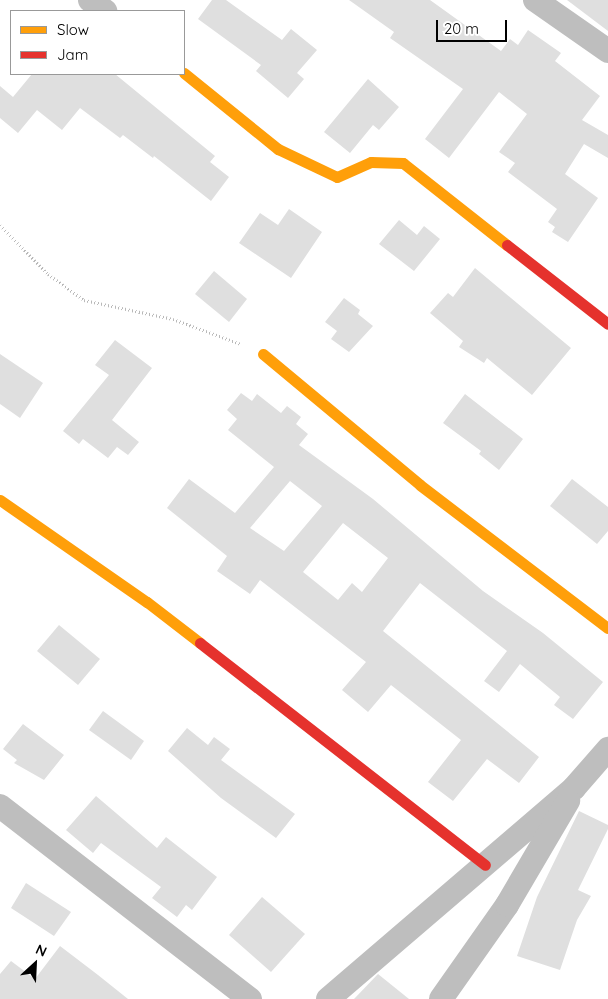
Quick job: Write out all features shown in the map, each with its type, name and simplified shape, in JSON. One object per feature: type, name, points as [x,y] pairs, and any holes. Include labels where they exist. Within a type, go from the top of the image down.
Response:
[{"type":"street","points":[[90,0],[104,10]]},
{"type":"street","points":[[535,0],[608,51]]},
{"type":"street","points":[[185,75],[278,149],[337,177],[371,162],[403,164],[608,324]]},
{"type":"street","points":[[262,354],[420,485],[608,628]]},
{"type":"street","points":[[0,500],[147,602],[485,866]]},
{"type":"street","points":[[328,999],[574,788],[608,750]]},
{"type":"street","points":[[441,999],[507,904],[574,788]]},
{"type":"street","points":[[0,806],[250,999]]},
{"type":"path","points":[[0,225],[48,274],[84,300],[173,319],[211,331],[262,354]]},
{"type":"building","points":[[212,0],[226,0],[282,40],[291,29],[317,50],[297,73],[304,79],[288,98],[256,71],[261,65],[198,19]]},
{"type":"building","points":[[349,0],[430,0],[501,51],[510,39],[518,45],[528,30],[561,53],[555,61],[600,96],[582,120],[608,135],[608,158],[584,144],[565,174],[598,198],[568,242],[552,232],[555,227],[548,222],[557,209],[508,172],[515,163],[499,152],[527,114],[499,92],[449,158],[425,139],[463,89],[390,38],[394,32]]},
{"type":"building","points":[[567,0],[608,0],[608,31]]},
{"type":"building","points":[[31,75],[116,75],[215,156],[210,162],[229,177],[211,201],[154,156],[153,158],[123,135],[120,138],[80,108],[62,130],[37,110],[18,133],[0,118],[0,86],[13,97]]},
{"type":"building","points":[[368,79],[399,107],[379,130],[373,125],[350,153],[324,132]]},
{"type":"building","points":[[289,209],[322,232],[291,278],[239,243],[260,213],[278,225]]},
{"type":"building","points":[[399,220],[417,235],[424,226],[440,239],[414,271],[379,244]]},
{"type":"building","points":[[475,268],[571,348],[532,395],[487,358],[484,363],[459,347],[463,341],[430,313],[448,293],[453,297]]},
{"type":"building","points":[[214,271],[247,299],[229,322],[195,294]]},
{"type":"building","points":[[344,298],[360,310],[358,314],[373,326],[349,352],[331,339],[337,331],[325,322]]},
{"type":"building","points":[[115,340],[152,368],[112,420],[139,442],[128,455],[117,447],[108,458],[83,439],[79,444],[63,431],[109,375],[95,365]]},
{"type":"building","points":[[0,354],[43,383],[20,418],[0,404]]},
{"type":"building","points":[[241,393],[252,401],[257,394],[281,413],[287,406],[301,417],[296,424],[308,434],[299,445],[373,499],[483,591],[543,633],[603,682],[573,719],[554,705],[560,697],[520,664],[499,692],[484,681],[507,651],[420,583],[383,631],[539,757],[519,783],[487,759],[453,801],[428,782],[461,740],[391,685],[368,712],[342,690],[366,662],[260,580],[250,594],[217,571],[227,556],[167,508],[189,479],[235,513],[274,467],[228,430],[237,419],[227,410]],"holes":[[[290,481],[322,506],[284,551],[250,528]],[[343,523],[388,558],[362,592],[352,583],[338,600],[303,572]]]},
{"type":"building","points":[[465,394],[523,439],[499,470],[479,454],[481,451],[443,423]]},
{"type":"building","points":[[572,479],[608,507],[608,531],[597,544],[550,506]]},
{"type":"building","points":[[59,625],[100,659],[78,685],[37,651]]},
{"type":"building","points":[[103,711],[144,741],[131,760],[89,730]]},
{"type":"building","points":[[23,724],[64,755],[44,780],[14,763],[17,760],[3,749]]},
{"type":"building","points":[[187,728],[208,745],[214,737],[230,749],[221,760],[295,814],[276,838],[221,798],[168,751]]},
{"type":"building","points":[[96,796],[157,848],[166,837],[217,877],[192,910],[186,905],[177,917],[152,898],[161,887],[101,843],[93,853],[66,830]]},
{"type":"building","points":[[579,811],[608,825],[608,829],[578,890],[591,896],[577,920],[560,970],[517,956],[537,897]]},
{"type":"building","points":[[26,883],[71,912],[54,936],[11,908]]},
{"type":"building","points":[[262,897],[305,934],[271,972],[229,935]]},
{"type":"building","points":[[60,946],[128,999],[0,999],[0,974],[11,961],[35,979]]},
{"type":"building","points":[[378,974],[409,999],[354,999]]},
{"type":"traffic: slow","points":[[185,74],[278,149],[337,177],[371,162],[403,163],[507,245]]},
{"type":"traffic: slow","points":[[263,354],[420,485],[608,628]]},
{"type":"traffic: slow","points":[[0,500],[147,602],[200,643]]},
{"type":"traffic: jam","points":[[507,245],[608,324]]},
{"type":"traffic: jam","points":[[200,643],[485,865]]}]
